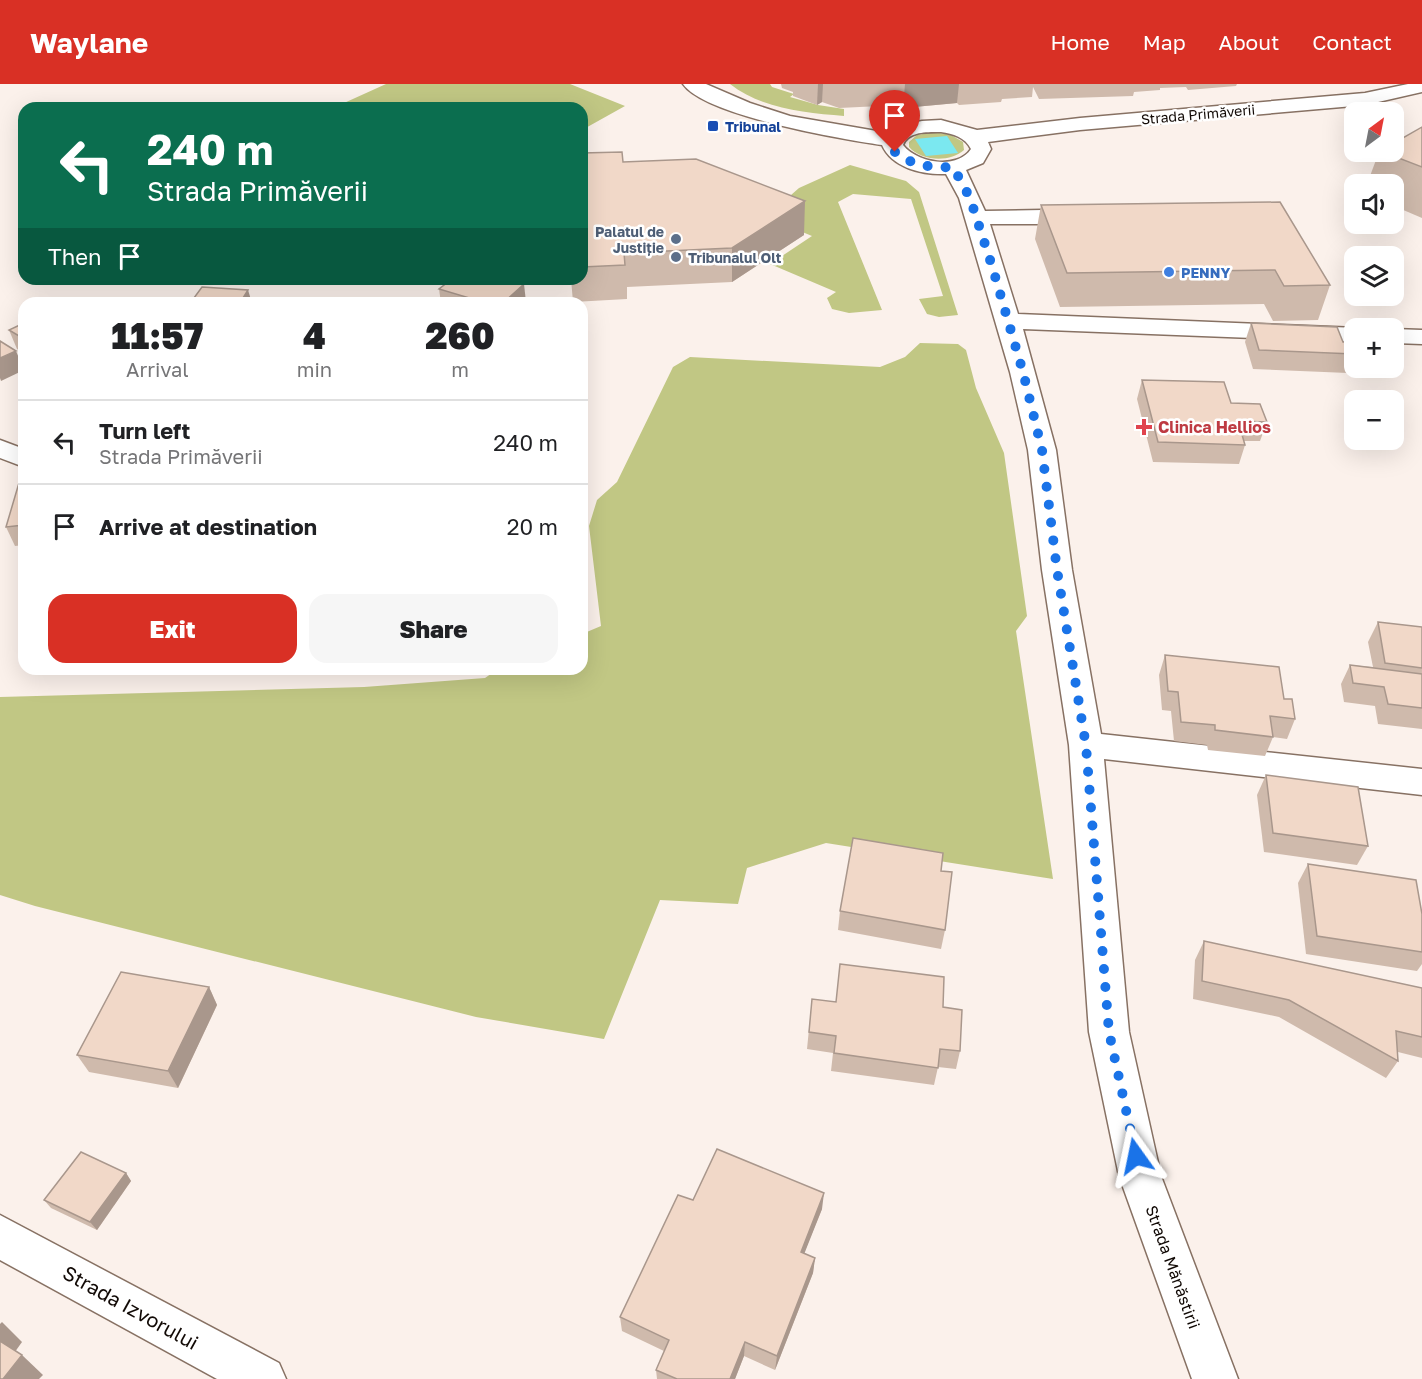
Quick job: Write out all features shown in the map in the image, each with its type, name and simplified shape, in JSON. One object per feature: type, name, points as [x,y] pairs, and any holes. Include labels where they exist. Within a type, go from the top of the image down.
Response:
[{"type":"street","points":[[693,84],[732,103],[768,116],[821,129],[893,140],[892,146],[895,152],[912,163],[939,168],[953,167],[974,160],[981,149],[974,137]]},
{"type":"street","name":"Strada Primăverii","points":[[893,140],[905,130],[928,126],[953,128],[974,137],[1091,123],[1365,99],[1400,93],[1422,86]]},
{"type":"street","name":"Strada Mănăstirii","points":[[953,167],[970,198],[1008,321],[1042,450],[1057,570],[1086,746],[1109,1032],[1140,1176],[1215,1379]]},
{"type":"street","points":[[976,218],[1043,217]]},
{"type":"street","points":[[1008,321],[1344,335]]},
{"type":"street","points":[[1404,336],[1422,337]]},
{"type":"street","points":[[0,448],[18,456]]},
{"type":"street","points":[[1086,746],[1422,782]]},
{"type":"street","name":"Strada Izvorului","points":[[0,1236],[263,1379]]},
{"type":"green space","points":[[386,84],[570,84],[625,106],[588,127],[588,102],[346,102]]},
{"type":"green space","points":[[730,84],[770,84],[772,87],[794,94],[790,97],[844,109],[844,116],[784,108],[756,99]]},
{"type":"green space","points":[[934,132],[951,135],[963,142],[964,150],[951,157],[936,159],[914,152],[909,147],[909,142],[917,135]]},
{"type":"green space","points":[[850,165],[906,181],[919,192],[958,315],[939,317],[927,314],[919,299],[943,296],[911,199],[853,194],[838,202],[882,310],[849,313],[832,309],[827,298],[836,292],[770,264],[812,236],[766,217],[799,188]]},
{"type":"green space","points":[[920,343],[958,344],[966,350],[976,388],[1004,453],[1027,616],[1016,631],[1053,879],[826,843],[747,868],[738,904],[660,900],[604,1039],[476,1017],[35,906],[0,895],[0,697],[364,687],[485,678],[489,675],[588,675],[588,631],[601,626],[589,526],[597,500],[617,482],[673,367],[690,357],[880,367],[905,357]]},
{"type":"water","points":[[947,136],[958,153],[926,156],[915,139]]},
{"type":"building","points":[[1422,127],[1422,167],[1404,160],[1404,137]]},
{"type":"building","points":[[622,152],[623,162],[696,159],[805,201],[732,248],[624,253],[625,265],[588,267],[588,153]]},
{"type":"building","points":[[1280,202],[1330,285],[1284,286],[1275,270],[1067,273],[1041,205]]},
{"type":"building","points":[[444,285],[523,285],[510,297],[466,297],[439,289]]},
{"type":"building","points":[[202,287],[248,290],[244,297],[195,297]]},
{"type":"building","points":[[1251,323],[1337,327],[1344,342],[1344,354],[1259,350]]},
{"type":"building","points":[[18,326],[18,335],[9,330]]},
{"type":"building","points":[[0,341],[16,351],[0,358]]},
{"type":"building","points":[[1142,380],[1224,382],[1231,403],[1260,404],[1267,422],[1238,421],[1245,445],[1158,442]]},
{"type":"building","points":[[18,486],[18,526],[6,527]]},
{"type":"building","points":[[1378,622],[1422,627],[1422,668],[1385,663]]},
{"type":"building","points":[[1165,655],[1279,667],[1284,699],[1292,699],[1295,719],[1270,716],[1273,737],[1215,730],[1215,725],[1181,722],[1178,692],[1168,691]]},
{"type":"building","points":[[1350,665],[1422,674],[1422,708],[1388,704],[1384,687],[1353,683]]},
{"type":"building","points":[[1266,775],[1358,787],[1368,846],[1273,833]]},
{"type":"building","points":[[853,838],[943,853],[941,871],[952,872],[945,930],[840,911]]},
{"type":"building","points":[[1308,864],[1416,880],[1422,914],[1422,952],[1317,936]]},
{"type":"building","points":[[1204,941],[1422,988],[1422,1037],[1396,1031],[1398,1061],[1289,1000],[1202,981]]},
{"type":"building","points":[[840,964],[944,977],[943,1007],[962,1010],[960,1051],[940,1049],[938,1068],[834,1053],[836,1036],[809,1032],[812,999],[836,1002]]},
{"type":"building","points":[[121,972],[209,987],[168,1071],[77,1055]]},
{"type":"building","points":[[717,1149],[824,1193],[801,1252],[815,1258],[777,1356],[745,1342],[730,1379],[677,1379],[656,1370],[669,1340],[620,1317],[678,1195],[693,1200]]},
{"type":"building","points":[[81,1152],[126,1173],[90,1222],[44,1200]]},
{"type":"building","points":[[0,1341],[22,1355],[3,1379],[0,1379]]},
{"type":"place","name":"Tribunal","points":[[713,126]]},
{"type":"place","name":"Palatul de Justiție","points":[[676,239]]},
{"type":"place","name":"Tribunalul Olt","points":[[676,257]]},
{"type":"place","name":"PENNY","points":[[1169,272]]},
{"type":"place","name":"Clinica Hellios","points":[[1144,427]]},
{"type":"route","points":[[895,152],[912,163],[939,168],[953,167],[970,198],[1023,372],[1042,450],[1057,570],[1086,746],[1109,1032],[1136,1156]]}]
